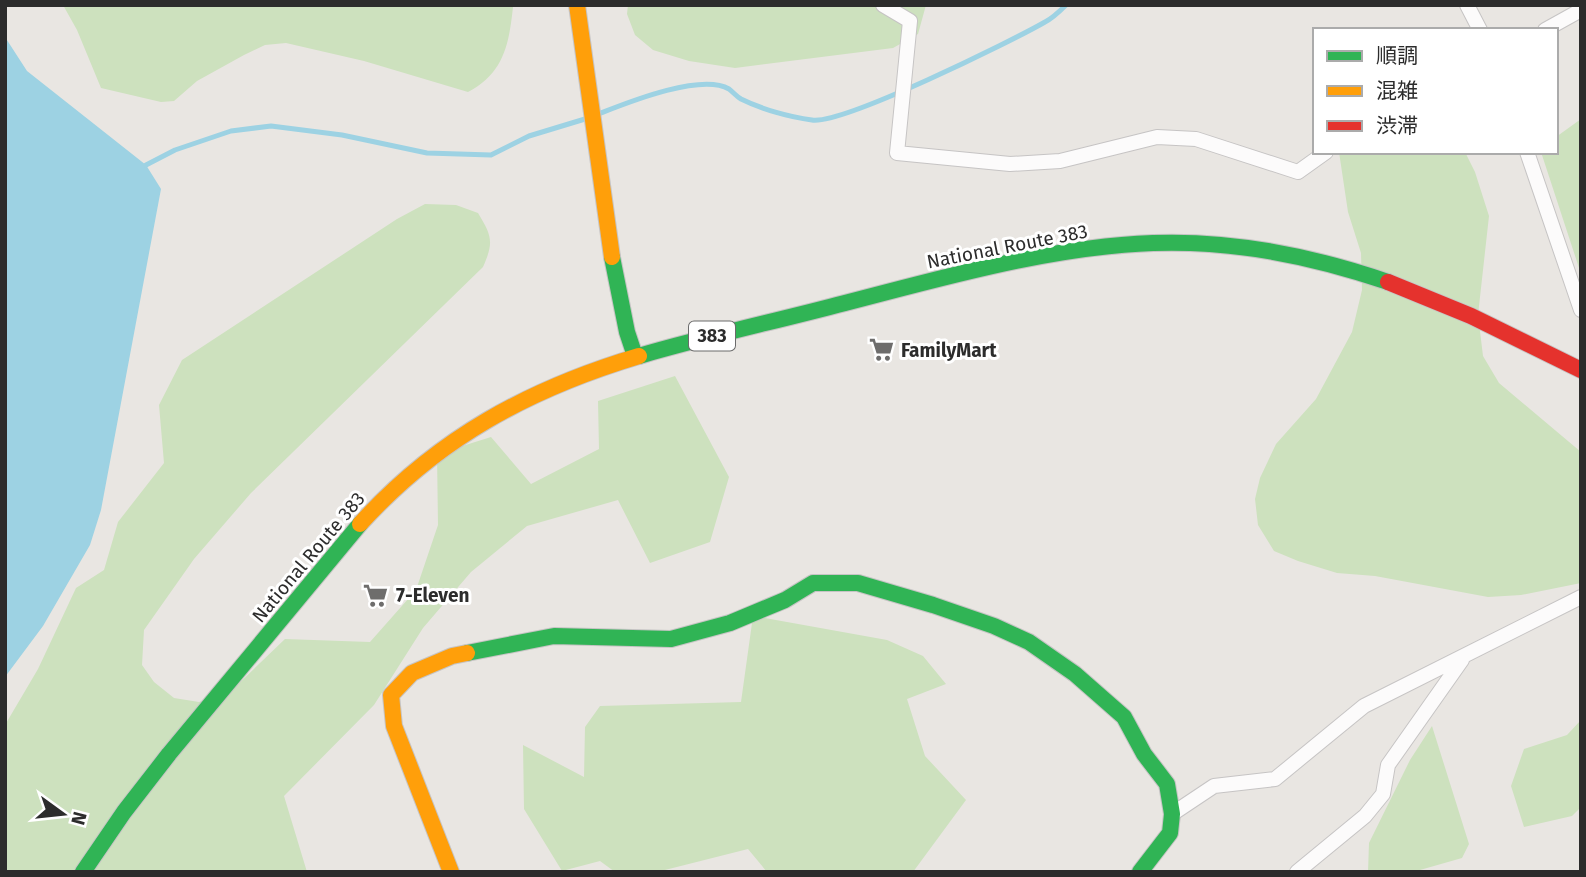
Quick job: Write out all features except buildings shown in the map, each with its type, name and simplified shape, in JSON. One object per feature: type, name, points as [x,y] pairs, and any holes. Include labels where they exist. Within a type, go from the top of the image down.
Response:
[{"type":"main road","points":[[577,5],[614,269],[627,332],[635,356]]},
{"type":"main road","name":"National Route 383","points":[[83,872],[98,848],[180,741],[340,546],[392,492],[448,444],[544,389],[635,356],[893,290],[1059,253],[1142,244],[1224,245],[1335,263],[1417,291],[1581,370]]},
{"type":"main road","points":[[451,872],[394,726],[391,695],[412,673],[452,656],[554,636],[671,639],[741,618],[785,600],[813,583],[858,583],[994,626],[1029,642],[1075,674],[1124,718],[1144,754],[1167,783],[1172,814],[1170,833],[1140,872]]},
{"type":"street","points":[[883,5],[910,21],[897,153],[1010,164],[1060,161],[1157,137],[1196,139],[1298,172],[1323,154]]},
{"type":"street","points":[[1467,5],[1478,28]]},
{"type":"street","points":[[1549,28],[1581,10]]},
{"type":"street","points":[[1528,154],[1581,310]]},
{"type":"street","points":[[1172,814],[1214,786],[1275,779],[1364,706],[1581,597]]},
{"type":"street","points":[[1297,872],[1365,816],[1383,794],[1388,765],[1465,656]]},
{"type":"green space","points":[[63,5],[513,7],[506,45],[497,67],[490,76],[468,92],[364,61],[286,43],[265,45],[197,81],[174,101],[161,102],[101,88],[77,30]]},
{"type":"green space","points":[[628,5],[926,5],[918,34],[893,48],[735,68],[689,61],[653,50],[635,35],[627,14]]},
{"type":"green space","points":[[1581,119],[1581,274],[1542,154],[1558,154],[1558,136]]},
{"type":"green space","points":[[1339,154],[1466,154],[1475,172],[1489,216],[1478,315],[1483,356],[1499,383],[1581,452],[1581,583],[1521,595],[1488,597],[1375,576],[1337,573],[1274,551],[1258,525],[1255,499],[1260,478],[1276,444],[1316,399],[1352,332],[1362,290],[1361,253],[1348,212]]},
{"type":"green space","points":[[425,204],[456,205],[478,213],[490,239],[483,267],[251,493],[194,559],[144,630],[142,665],[154,682],[174,698],[199,702],[232,690],[285,639],[370,642],[416,590],[438,525],[437,454],[491,437],[531,484],[599,449],[598,401],[675,376],[729,477],[710,542],[650,563],[618,500],[527,526],[471,572],[423,628],[374,705],[284,796],[307,872],[5,872],[5,725],[38,669],[76,588],[104,570],[118,522],[164,463],[159,405],[182,360],[397,219]]},
{"type":"green space","points":[[753,616],[887,640],[923,656],[946,684],[907,699],[925,756],[966,800],[913,872],[767,872],[748,849],[657,872],[615,872],[600,861],[562,871],[524,809],[523,745],[584,777],[585,727],[600,706],[741,702]]},
{"type":"green space","points":[[1581,720],[1581,807],[1572,816],[1524,827],[1511,786],[1524,749],[1567,735]]},
{"type":"green space","points":[[1432,726],[1469,844],[1462,858],[1413,872],[1368,872],[1369,843],[1410,760]]},
{"type":"water","points":[[5,37],[27,71],[146,165],[161,189],[101,510],[90,545],[43,626],[5,677]]},
{"type":"waterway","points":[[601,113],[665,91],[701,84],[729,89],[749,103],[785,115],[812,120],[829,118],[890,96],[965,63],[1048,20],[1066,5]]},
{"type":"waterway","points":[[146,165],[175,150],[231,131],[271,126],[342,135],[427,153],[491,155],[529,136],[585,119]]},
{"type":"traffic: fast","points":[[639,356],[959,274],[1036,257],[1114,246],[1183,243],[1243,247],[1302,257],[1388,282]]},
{"type":"traffic: fast","points":[[612,257],[627,332],[635,356]]},
{"type":"traffic: fast","points":[[83,872],[124,812],[169,754],[360,524]]},
{"type":"traffic: fast","points":[[467,653],[554,636],[671,639],[730,623],[785,600],[813,583],[858,583],[933,605],[994,626],[1029,642],[1075,674],[1124,717],[1144,754],[1167,784],[1172,814],[1170,833],[1140,872]]},
{"type":"traffic: slow","points":[[577,5],[612,257]]},
{"type":"traffic: slow","points":[[360,524],[421,466],[488,420],[560,384],[639,356]]},
{"type":"traffic: slow","points":[[451,872],[394,726],[391,695],[412,673],[452,656],[467,653]]},
{"type":"traffic: jam","points":[[1388,282],[1471,316],[1581,370]]},
{"type":"place","name":"FamilyMart","points":[[881,350]]},
{"type":"place","name":"7-Eleven","points":[[376,595]]}]
